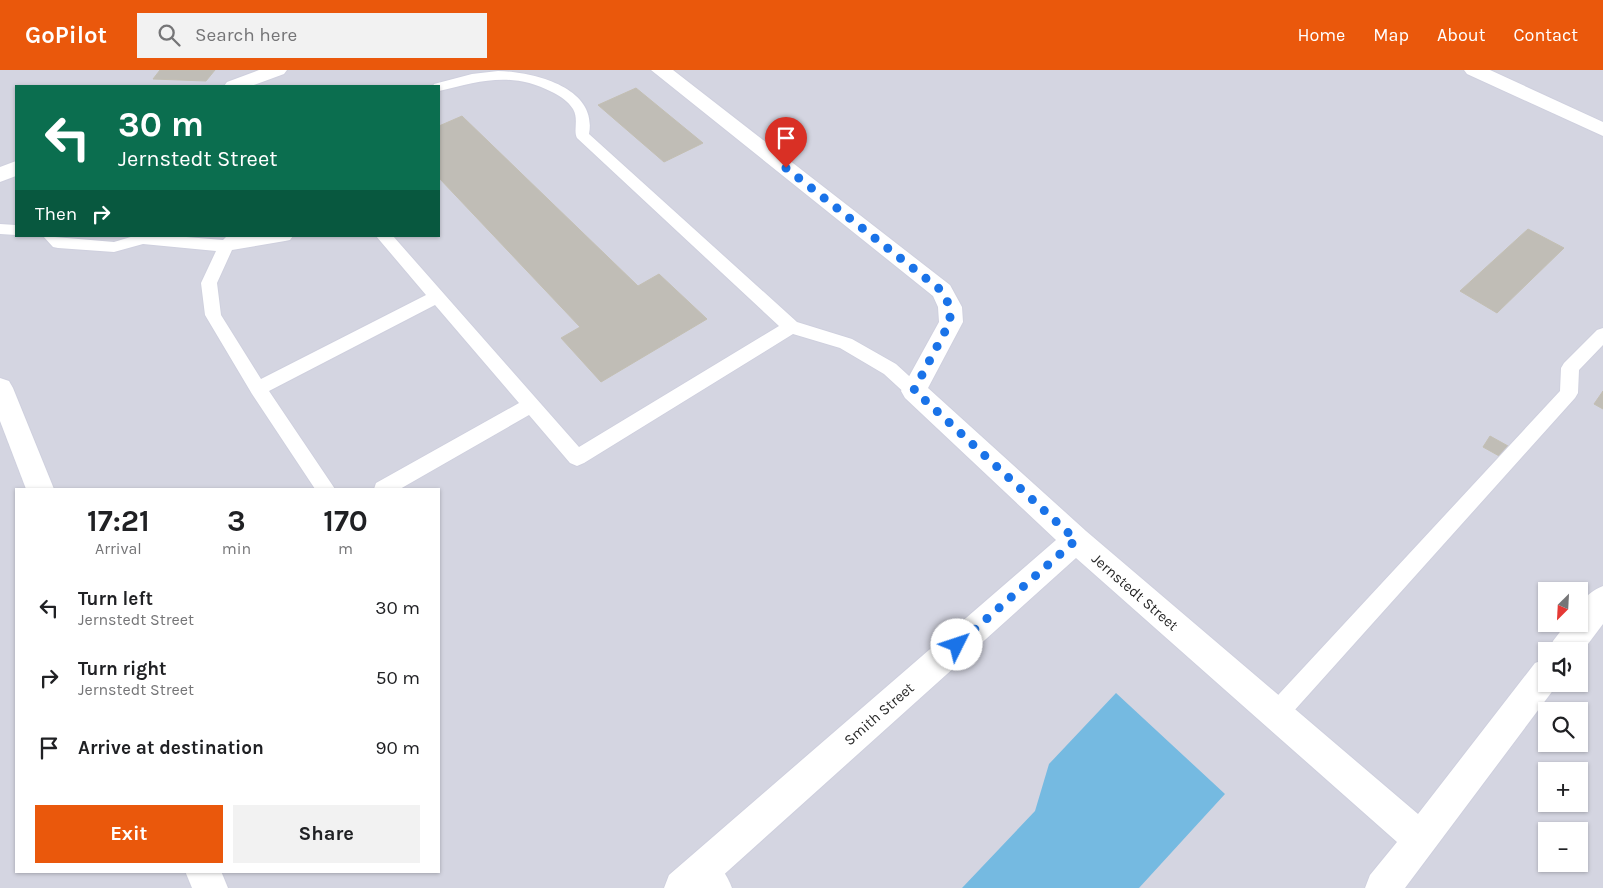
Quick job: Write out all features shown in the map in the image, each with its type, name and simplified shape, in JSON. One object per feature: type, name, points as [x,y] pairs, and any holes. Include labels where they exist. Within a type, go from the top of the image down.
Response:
[{"type":"street","points":[[237,85],[277,70]]},
{"type":"street","points":[[661,70],[942,291],[950,307],[950,322],[914,390]]},
{"type":"street","points":[[1474,70],[1603,130]]},
{"type":"street","points":[[0,174],[15,168]]},
{"type":"street","points":[[0,388],[40,488]]},
{"type":"street","name":"Jernstedt Street","points":[[914,390],[1076,540],[1420,839]]},
{"type":"street","name":"Smith Street","points":[[682,888],[713,878],[1076,540]]},
{"type":"street","points":[[1571,642],[1603,600]]},
{"type":"street","points":[[1383,888],[1538,684]]},
{"type":"street","points":[[204,873],[210,888]]},
{"type":"lane","points":[[440,87],[469,79],[506,75],[546,84],[575,100],[584,117],[582,135],[791,327],[846,343],[890,369],[914,390]]},
{"type":"lane","points":[[0,229],[15,230]]},
{"type":"lane","points":[[52,237],[58,243],[114,247],[140,238],[232,241],[274,237]]},
{"type":"lane","points":[[385,237],[578,458],[791,327]]},
{"type":"lane","points":[[232,241],[209,283],[213,315],[258,389],[325,488]]},
{"type":"lane","points":[[258,389],[437,297]]},
{"type":"lane","points":[[1276,714],[1569,393],[1570,368],[1603,334]]},
{"type":"lane","points":[[385,488],[531,405]]},
{"type":"shaded area","points":[[0,70],[1603,70],[1603,888],[0,888]]},
{"type":"water","points":[[1116,693],[1225,794],[1139,888],[962,888],[1035,811],[1049,764]]},
{"type":"building","points":[[160,70],[215,70],[206,81],[153,79]]},
{"type":"building","points":[[636,88],[703,143],[664,162],[598,105]]},
{"type":"building","points":[[462,116],[638,286],[659,274],[707,319],[601,382],[561,338],[580,327],[440,179],[440,126]]},
{"type":"building","points":[[1528,229],[1564,248],[1497,313],[1460,291]]},
{"type":"building","points":[[1603,391],[1603,409],[1594,404]]},
{"type":"building","points":[[1490,436],[1517,451],[1510,462],[1483,447]]},
{"type":"route","points":[[786,168],[942,291],[950,307],[950,322],[914,390],[1076,540],[957,645]]}]
